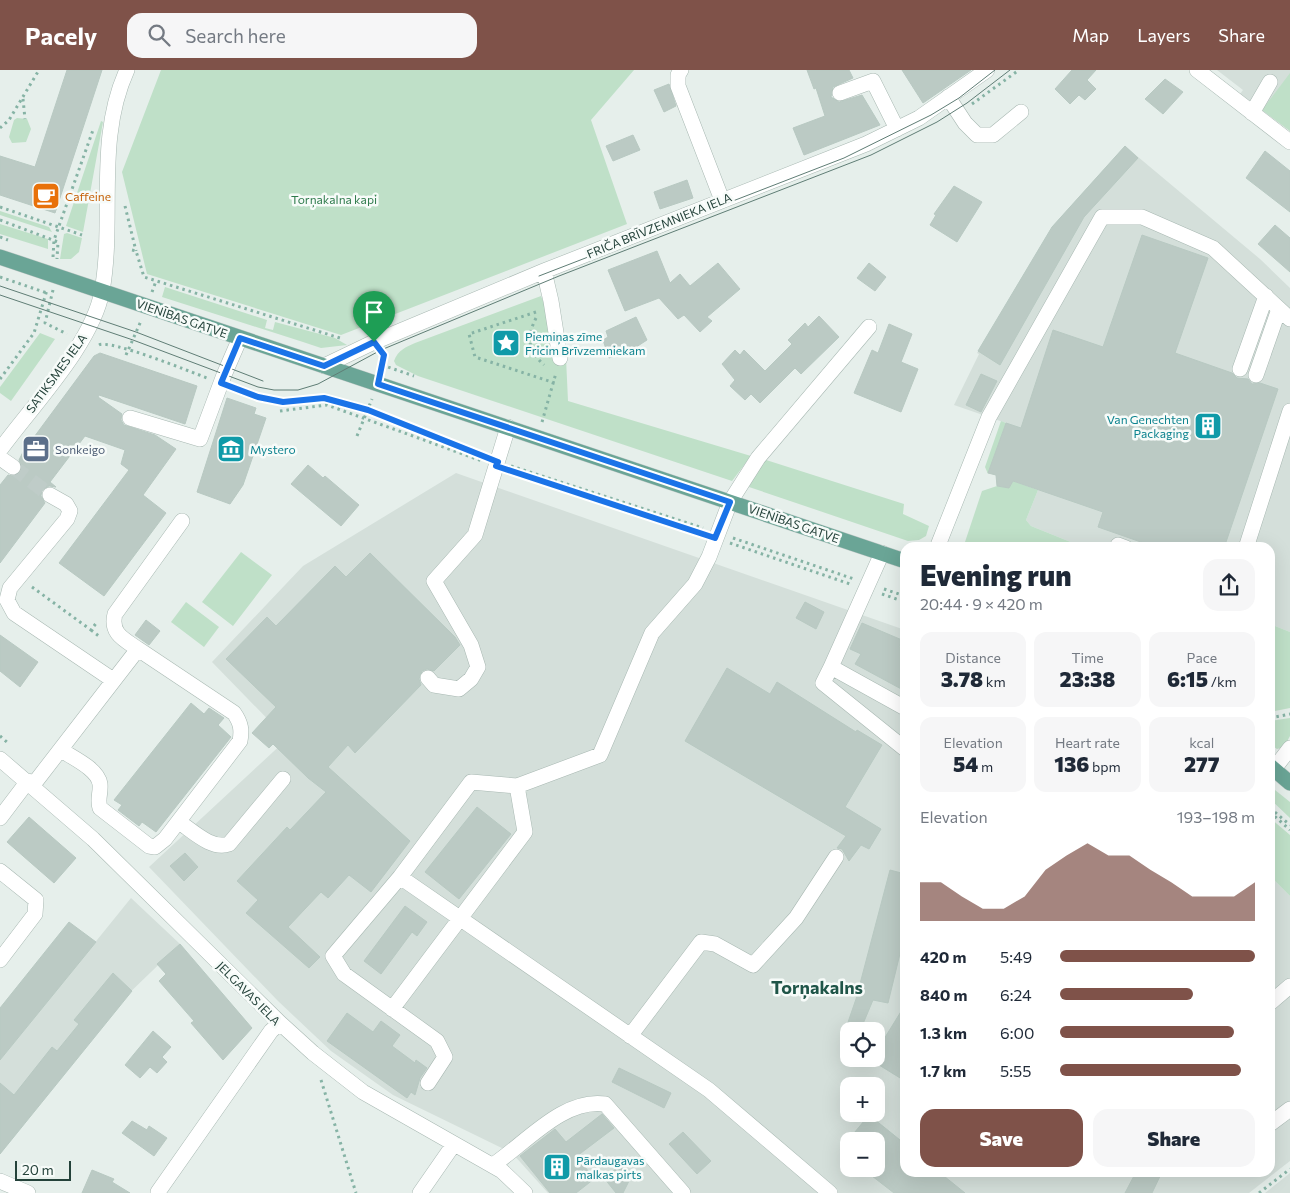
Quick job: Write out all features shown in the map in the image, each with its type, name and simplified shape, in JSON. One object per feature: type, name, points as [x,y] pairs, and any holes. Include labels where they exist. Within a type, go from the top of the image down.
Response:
[{"type":"main road","name":"VIENĪBAS GATVE","points":[[0,257],[900,559]]},
{"type":"main road","points":[[1275,770],[1290,783]]},
{"type":"street","name":"SATIKSMES IELA","points":[[0,450],[81,342],[94,318],[102,291],[106,166],[113,118],[127,70]]},
{"type":"street","points":[[682,70],[678,75],[678,86],[722,200]]},
{"type":"street","name":"FRIČA BRĪVZEMNIEKA IELA","points":[[324,366],[374,342],[544,271],[866,144],[919,118],[948,97],[968,76],[987,70]]},
{"type":"street","points":[[1197,70],[1290,142]]},
{"type":"street","points":[[840,93],[873,80],[897,128]]},
{"type":"street","points":[[1252,113],[1270,82]]},
{"type":"street","points":[[948,97],[965,123],[977,135],[992,135],[1021,112]]},
{"type":"street","points":[[939,542],[989,417],[1102,217],[1142,217],[1213,248],[1285,314],[1256,375]]},
{"type":"street","points":[[544,271],[560,358]]},
{"type":"street","points":[[1240,369],[1266,296]]},
{"type":"street","points":[[428,1083],[445,1057],[437,1042],[344,974],[332,956],[400,877],[470,782],[517,786],[600,755],[652,633],[695,584],[730,502],[758,458],[870,327]]},
{"type":"street","points":[[130,418],[200,439],[240,338]]},
{"type":"street","points":[[1248,542],[1290,411]]},
{"type":"street","points":[[428,678],[434,685],[459,689],[471,679],[478,667],[471,645],[434,581],[475,534],[508,427]]},
{"type":"street","points":[[0,458],[13,467]]},
{"type":"street","points":[[50,495],[66,504],[70,511],[67,519],[10,588],[8,600],[14,613],[113,680]]},
{"type":"street","points":[[61,750],[94,773],[99,780],[101,787],[98,801],[100,808],[149,846],[155,847],[165,839],[179,822],[240,741],[242,732],[240,722],[234,713],[116,633],[113,623],[115,614],[182,521]]},
{"type":"street","points":[[882,553],[822,684],[900,745]]},
{"type":"street","points":[[0,818],[61,750],[138,649]]},
{"type":"street","points":[[831,667],[900,705]]},
{"type":"street","points":[[1275,765],[1290,748]]},
{"type":"street","name":"JELGAVAS IELA","points":[[0,759],[93,839],[280,1023],[313,1053],[363,1092],[493,1166],[525,1193]]},
{"type":"street","points":[[179,822],[212,844],[221,847],[228,844],[283,779]]},
{"type":"street","points":[[392,1009],[525,832],[517,786]]},
{"type":"street","points":[[630,1036],[701,942],[715,944],[753,964],[796,918],[836,857]]},
{"type":"street","points":[[0,871],[36,900],[36,907],[35,914],[0,960]]},
{"type":"street","points":[[400,877],[709,1090],[830,1193]]},
{"type":"street","points":[[1275,999],[1290,986]]},
{"type":"street","points":[[158,1192],[271,1031],[280,1023]]},
{"type":"street","points":[[493,1166],[550,1122],[574,1108],[591,1102],[605,1104],[683,1193]]},
{"type":"street","points":[[1275,1120],[1290,1109]]},
{"type":"street","points":[[420,1193],[454,1144]]},
{"type":"street","points":[[0,1180],[28,1193]]},
{"type":"path","points":[[0,128],[9,120],[39,70]]},
{"type":"path","points":[[22,98],[25,119]]},
{"type":"path","points":[[60,227],[95,122]]},
{"type":"path","points":[[0,207],[82,235]]},
{"type":"path","points":[[0,220],[54,240]]},
{"type":"path","points":[[132,250],[136,251],[144,277],[348,340]]},
{"type":"path","points":[[0,277],[47,293]]},
{"type":"path","points":[[540,311],[468,334],[475,357],[555,383],[544,416]]},
{"type":"path","points":[[45,317],[45,323],[51,327],[92,347],[102,343],[122,348],[258,397],[283,402],[324,398],[368,410],[497,464],[716,536]]},
{"type":"path","points":[[0,379],[37,326]]},
{"type":"path","points":[[357,436],[378,384],[384,355],[374,342]]},
{"type":"path","points":[[280,411],[327,405],[497,464],[867,587],[900,600]]},
{"type":"path","points":[[19,578],[91,630],[103,614]]},
{"type":"path","points":[[867,587],[900,595]]},
{"type":"path","points":[[1275,717],[1290,714]]},
{"type":"path","points":[[0,736],[15,748]]},
{"type":"path","points":[[1275,812],[1290,825]]},
{"type":"path","points":[[1275,816],[1290,830]]},
{"type":"path","points":[[321,1079],[356,1193]]},
{"type":"path","points":[[1259,1193],[1290,1168]]},
{"type":"shaded area","points":[[1217,70],[1290,70],[1290,131],[1240,94],[1243,90]]},
{"type":"shaded area","points":[[1125,146],[1260,259],[1290,288],[1290,632],[1275,626],[1275,542],[1071,542],[1031,526],[1026,520],[1038,490],[1013,481],[1009,488],[997,486],[996,475],[988,473],[1006,423],[954,405],[979,354],[977,353],[1052,227]]},
{"type":"shaded area","points":[[456,473],[900,628],[900,1177],[1270,1177],[1249,1193],[548,1193],[512,1153],[393,1095],[331,1051],[278,1001],[149,867],[287,739],[212,662],[303,566]]},
{"type":"shaded area","points":[[1275,881],[1290,896],[1290,1161],[1275,1173]]},
{"type":"shaded area","points":[[131,898],[180,944],[121,1001],[0,1154],[0,1060]]},
{"type":"shaded area","points":[[1290,1173],[1290,1193],[1265,1193]]},
{"type":"green space","name":"Torņakalna kapi","points":[[161,70],[634,70],[591,120],[627,224],[341,335],[147,274],[122,172]]},
{"type":"green space","points":[[1290,73],[1290,131],[1262,110]]},
{"type":"green space","points":[[17,118],[27,119],[31,129],[26,142],[12,143],[9,137],[14,120]]},
{"type":"green space","points":[[101,121],[103,122],[83,232],[66,226]]},
{"type":"green space","points":[[0,211],[49,227],[52,232],[0,215]]},
{"type":"green space","points":[[0,224],[48,239],[48,249],[0,234]]},
{"type":"green space","points":[[67,233],[82,238],[79,252],[71,259],[60,259],[64,234]]},
{"type":"green space","points":[[165,287],[267,320],[265,328],[273,330],[275,322],[335,338],[347,345],[321,348],[162,297]]},
{"type":"green space","points":[[541,296],[566,358],[568,401],[751,456],[732,481],[418,376],[396,365],[394,361],[400,352],[415,343]]},
{"type":"green space","points":[[40,333],[55,339],[11,401],[0,393],[0,387]]},
{"type":"green space","points":[[1001,421],[1006,423],[988,474],[985,467]]},
{"type":"green space","points":[[763,459],[904,504],[903,514],[929,526],[926,536],[919,540],[908,541],[749,487]]},
{"type":"green space","points":[[1013,481],[1038,490],[1026,520],[1031,526],[1071,542],[965,542],[982,491],[997,486],[1009,488]]},
{"type":"green space","points":[[241,552],[272,575],[233,626],[202,602]]},
{"type":"green space","points":[[186,602],[219,627],[204,647],[171,622]]},
{"type":"green space","points":[[1275,626],[1290,632],[1290,708],[1275,711]]},
{"type":"green space","points":[[1290,718],[1290,736],[1284,747],[1277,749],[1275,748],[1275,720]]},
{"type":"green space","points":[[1275,790],[1290,802],[1290,818],[1275,804]]},
{"type":"green space","points":[[1275,822],[1290,835],[1290,896],[1275,881]]},
{"type":"building","points":[[67,70],[102,70],[55,213],[0,195],[0,156],[35,167]]},
{"type":"building","points":[[807,70],[849,70],[853,78],[833,87],[831,97],[839,102],[862,95],[880,125],[804,155],[793,128],[825,116],[816,88],[814,89]]},
{"type":"building","points":[[902,70],[971,70],[923,103]]},
{"type":"building","points":[[1072,70],[1096,70],[1087,80],[1096,89],[1085,100],[1079,95],[1070,104],[1055,89]]},
{"type":"building","points":[[1165,79],[1183,92],[1163,114],[1145,99]]},
{"type":"building","points":[[669,84],[676,106],[664,112],[654,90]]},
{"type":"building","points":[[633,135],[640,150],[613,161],[606,146]]},
{"type":"building","points":[[1125,146],[1138,158],[1084,217],[1000,365],[978,351],[1052,227]]},
{"type":"building","points":[[1265,151],[1290,171],[1290,212],[1246,178]]},
{"type":"building","points":[[687,180],[693,198],[660,209],[654,192]]},
{"type":"building","points":[[954,186],[982,202],[957,242],[930,225],[936,215],[934,214]]},
{"type":"building","points":[[1275,225],[1290,238],[1290,272],[1258,244]]},
{"type":"building","points":[[1142,235],[1208,258],[1175,353],[1232,373],[1237,378],[1248,379],[1252,384],[1260,383],[1278,389],[1226,542],[1141,542],[1098,527],[1103,512],[1013,481],[1009,488],[997,486],[996,475],[988,473],[1006,423],[1021,428],[1053,330],[1103,347]]},
{"type":"building","points":[[657,251],[670,283],[680,274],[690,286],[718,263],[740,289],[707,317],[712,321],[700,332],[684,315],[678,319],[659,298],[625,311],[608,270]]},
{"type":"building","points":[[869,263],[886,277],[875,291],[857,278]]},
{"type":"building","points":[[819,316],[839,337],[801,374],[795,368],[760,403],[751,394],[745,400],[730,386],[735,380],[722,364],[735,350],[740,355],[744,350],[765,371],[792,344],[788,340],[805,323],[808,327]]},
{"type":"building","points":[[636,317],[647,340],[630,351],[609,358],[603,340],[608,337],[606,331]]},
{"type":"building","points":[[889,324],[912,334],[901,362],[918,369],[901,412],[854,393],[872,350],[878,353]]},
{"type":"building","points":[[100,353],[197,386],[185,424],[99,395],[98,397],[122,414],[121,420],[124,425],[155,435],[176,449],[143,495],[166,513],[104,596],[59,563],[129,470],[121,464],[125,450],[85,436],[50,482],[56,487],[49,486],[42,490],[41,496],[45,503],[0,563],[0,485],[8,475],[13,476],[20,473],[22,467],[19,460],[23,452],[94,356]]},
{"type":"building","points":[[981,374],[997,381],[981,412],[966,405]]},
{"type":"building","points":[[227,398],[256,408],[254,414],[266,418],[243,485],[230,504],[197,492]]},
{"type":"building","points":[[308,465],[323,478],[325,476],[359,505],[341,526],[291,484]]},
{"type":"building","points":[[370,553],[455,637],[460,645],[434,671],[427,669],[422,671],[419,679],[421,685],[355,753],[348,745],[328,767],[410,841],[371,892],[349,875],[328,898],[321,892],[288,927],[320,957],[309,968],[246,913],[258,900],[237,881],[287,827],[290,830],[326,792],[308,778],[273,744],[269,748],[252,733],[276,707],[226,659],[267,617],[276,626],[335,566],[346,577]]},
{"type":"building","points":[[805,602],[824,612],[816,629],[796,618]]},
{"type":"building","points":[[146,620],[160,631],[149,645],[135,635]]},
{"type":"building","points":[[862,623],[900,639],[900,688],[855,664],[861,654],[850,649]]},
{"type":"building","points":[[0,635],[38,662],[20,687],[0,671]]},
{"type":"building","points":[[727,668],[770,694],[777,682],[856,732],[857,730],[882,745],[845,807],[881,829],[869,849],[861,845],[849,861],[842,849],[837,848],[846,836],[685,741]]},
{"type":"building","points":[[191,703],[204,714],[209,708],[224,718],[218,725],[231,737],[156,832],[142,822],[139,826],[118,810],[122,805],[114,800]]},
{"type":"building","points":[[477,807],[511,834],[459,899],[425,872]]},
{"type":"building","points":[[29,817],[76,858],[54,883],[7,842]]},
{"type":"building","points":[[185,853],[198,867],[184,881],[170,866]]},
{"type":"building","points":[[890,870],[900,873],[900,954],[888,1003],[873,1000],[864,1022],[848,1022],[856,999]]},
{"type":"building","points":[[405,906],[427,922],[417,936],[412,932],[381,974],[364,961]]},
{"type":"building","points":[[69,922],[96,942],[0,1060],[0,1008]]},
{"type":"building","points":[[180,944],[252,1028],[223,1060],[191,1023],[194,1021],[159,981],[166,974],[157,964]]},
{"type":"building","points":[[113,973],[132,991],[0,1154],[0,1083],[14,1095],[52,1047],[57,1051],[79,1024],[74,1020]]},
{"type":"building","points":[[347,1013],[373,1032],[381,1021],[400,1035],[392,1046],[415,1063],[416,1060],[427,1068],[420,1078],[415,1095],[411,1092],[407,1098],[327,1041]]},
{"type":"building","points":[[900,1013],[900,1078],[882,1067],[885,1067],[885,1037]]},
{"type":"building","points":[[153,1031],[171,1047],[162,1057],[167,1062],[157,1073],[150,1067],[140,1078],[125,1065]]},
{"type":"building","points":[[619,1068],[671,1093],[664,1108],[612,1082]]},
{"type":"building","name":"Pārdaugavas malkas pirts","points":[[602,1114],[614,1128],[577,1156],[594,1179],[576,1193],[550,1193],[520,1156],[555,1129],[566,1142]]},
{"type":"building","points":[[132,1121],[147,1130],[149,1126],[167,1138],[154,1156],[122,1133]]},
{"type":"building","points":[[863,1122],[878,1122],[900,1140],[900,1177],[945,1177],[965,1193],[894,1193],[873,1177],[885,1177],[885,1132],[855,1132]]},
{"type":"building","points":[[683,1132],[711,1161],[697,1174],[669,1144]]},
{"type":"building","points":[[620,1166],[630,1179],[623,1193],[616,1193],[604,1178]]},
{"type":"building","points":[[92,1170],[114,1179],[112,1182],[130,1193],[82,1193]]},
{"type":"building","points":[[1133,1177],[1160,1177],[1152,1193],[1125,1193]]},
{"type":"tunnel","points":[[13,467],[50,495]]},
{"type":"tram line","points":[[539,276],[844,158],[931,115],[959,98],[995,70]]},
{"type":"tram line","points":[[0,295],[133,340],[258,387],[274,390],[298,390],[318,384],[381,350],[559,276],[871,155],[937,122],[967,103],[1010,70]]},
{"type":"tram line","points":[[0,286],[136,332],[263,381]]},
{"type":"place","name":"Caffeine","points":[[46,196]]},
{"type":"place","name":"Piemiņas zīme Fricim Brīvzemniekam","points":[[506,343]]},
{"type":"place","name":"Van Genechten Packaging","points":[[1208,426]]},
{"type":"place","name":"Sonkeigo","points":[[36,449]]},
{"type":"place","name":"Mystero","points":[[231,449]]},
{"type":"place","name":"Pārdaugavas malkas pirts","points":[[557,1167]]},
{"type":"district","name":"Torņakalns","points":[[817,987]]},
{"type":"route","points":[[240,338],[324,366],[374,342],[384,355],[378,384],[538,436],[730,502],[715,538],[496,466],[498,462],[368,410],[324,398],[283,402],[258,397],[221,383],[240,338]]}]
